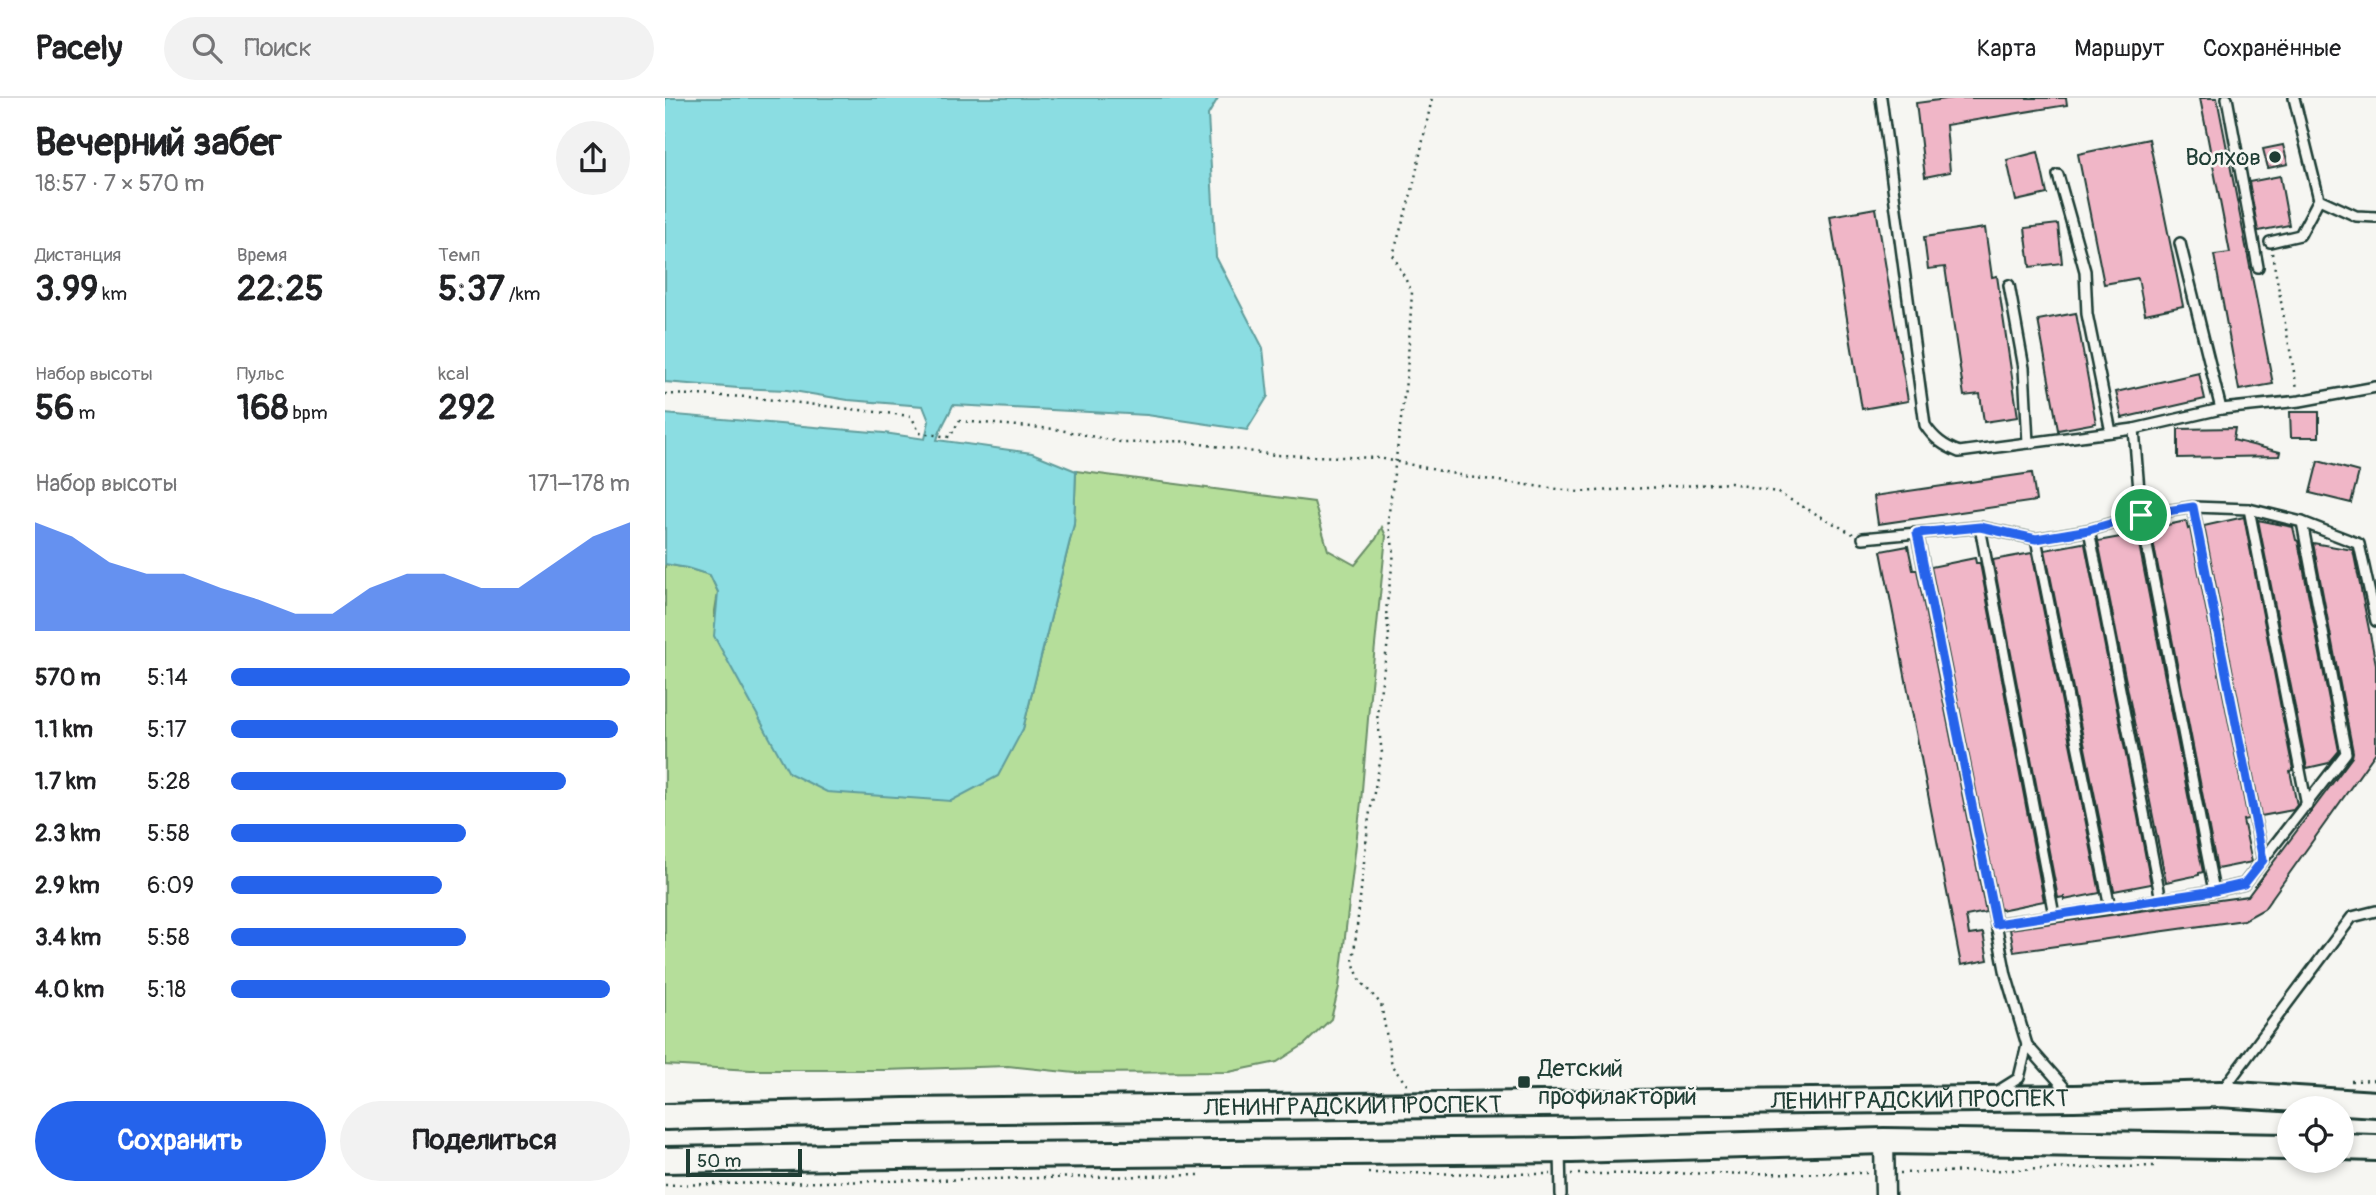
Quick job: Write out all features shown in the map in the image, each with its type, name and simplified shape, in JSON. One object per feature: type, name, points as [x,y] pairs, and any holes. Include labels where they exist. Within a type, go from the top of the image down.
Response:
[{"type":"main road","name":"ЛЕНИНГРАДСКИЙ ПРОСПЕКТ","points":[[665,1117],[904,1111],[2074,1098],[2220,1094],[2376,1104]]},
{"type":"main road","name":"ЛЕНИНГРАДСКИЙ ПРОСПЕКТ","points":[[665,1160],[1560,1150],[1884,1141],[2277,1154]]},
{"type":"main road","points":[[2354,1152],[2376,1148]]},
{"type":"street","points":[[1884,1141],[1885,1195]]},
{"type":"lane","points":[[1881,98],[1925,425],[1934,439],[1959,452],[2134,429],[2221,409],[2300,401],[2376,387]]},
{"type":"lane","points":[[2227,98],[2258,267]]},
{"type":"lane","points":[[2270,242],[2300,235],[2319,199],[2294,98]]},
{"type":"lane","points":[[2058,175],[2085,271],[2087,314],[2111,432]]},
{"type":"lane","points":[[2319,199],[2356,216],[2376,216]]},
{"type":"lane","points":[[2180,243],[2221,409]]},
{"type":"lane","points":[[2009,285],[2024,368],[2028,443]]},
{"type":"lane","points":[[2134,429],[2141,515],[2214,891]]},
{"type":"lane","points":[[2193,507],[2263,860]]},
{"type":"lane","points":[[1863,538],[1980,527],[2036,539],[2089,530],[2141,515],[2193,507],[2249,509],[2302,522],[2359,544],[2376,621]]},
{"type":"lane","points":[[2249,509],[2307,806]]},
{"type":"lane","points":[[1996,924],[2161,900],[2244,884],[2307,806],[2346,753],[2302,522]]},
{"type":"lane","points":[[1980,527],[2054,915]]},
{"type":"lane","points":[[2089,530],[2161,900]]},
{"type":"lane","points":[[1917,533],[2006,975],[2027,1045],[2074,1098]]},
{"type":"lane","points":[[2036,539],[2111,908]]},
{"type":"lane","points":[[2220,1094],[2352,917],[2376,911]]},
{"type":"lane","points":[[1986,1098],[2019,1078],[2027,1045]]},
{"type":"lane","points":[[1560,1150],[1561,1195]]},
{"type":"path","points":[[1414,1094],[1392,1066],[1381,1004],[1360,981],[1353,962],[1369,817],[1382,753],[1377,713],[1389,635],[1386,611],[1394,553],[1388,520],[1408,373],[1412,292],[1393,255],[1413,187],[1432,98]]},
{"type":"path","points":[[2270,242],[2300,401]]},
{"type":"path","points":[[665,394],[748,397],[911,416],[920,433],[950,437],[959,421],[1055,429],[1125,443],[1180,441],[1275,455],[1379,458],[1469,477],[1579,492],[1731,483],[1776,492],[1863,538]]},
{"type":"path","points":[[2351,1081],[2376,1080]]},
{"type":"path","points":[[1357,1173],[1884,1173],[2159,1166]]},
{"type":"path","points":[[665,1185],[1207,1175]]},
{"type":"green space","points":[[1076,471],[1314,502],[1328,550],[1355,565],[1382,527],[1386,536],[1361,802],[1339,987],[1331,1019],[1305,1044],[1277,1062],[1229,1072],[1075,1073],[1008,1066],[751,1070],[665,1065],[665,564],[710,575],[718,592],[714,617],[1023,729],[1074,524]]},
{"type":"water","points":[[665,98],[1218,98],[1208,115],[1216,257],[1263,348],[1268,396],[1247,430],[1147,415],[953,405],[937,440],[1032,453],[1076,471],[1074,524],[1023,729],[998,776],[951,801],[827,792],[789,773],[714,636],[718,592],[710,575],[665,564],[665,414],[925,439],[929,421],[923,406],[848,400],[787,390],[665,382]]},
{"type":"building","points":[[1954,98],[2066,98],[2067,105],[1946,125],[1950,172],[1925,177],[1916,103]]},
{"type":"building","points":[[2200,98],[2217,98],[2273,384],[2239,390],[2214,255],[2230,253]]},
{"type":"building","points":[[2149,139],[2183,306],[2145,314],[2138,278],[2104,284],[2078,154]]},
{"type":"building","name":"Волхов","points":[[2283,145],[2288,164],[2268,168],[2263,149]]},
{"type":"building","points":[[2038,152],[2047,194],[2016,201],[2007,160]]},
{"type":"building","points":[[2280,176],[2289,225],[2258,231],[2249,182]]},
{"type":"building","points":[[1876,208],[1908,401],[1862,409],[1830,216]]},
{"type":"building","points":[[2058,224],[2062,263],[2030,267],[2025,228]]},
{"type":"building","points":[[1985,228],[1992,277],[1997,276],[2018,417],[1984,422],[1980,394],[1964,396],[1945,267],[1928,269],[1924,237]]},
{"type":"building","points":[[2076,313],[2096,423],[2058,430],[2038,320]]},
{"type":"building","points":[[2199,373],[2205,399],[2122,418],[2116,392]]},
{"type":"building","points":[[2290,412],[2319,412],[2319,437],[2291,437]]},
{"type":"building","points":[[2235,428],[2233,440],[2280,452],[2279,456],[2178,458],[2178,429]]},
{"type":"building","points":[[2318,461],[2359,472],[2351,503],[2310,493]]},
{"type":"building","points":[[2032,473],[2036,501],[1878,524],[1874,496]]},
{"type":"building","points":[[2244,517],[2293,770],[2290,771],[2297,805],[2293,810],[2261,816],[2204,526]]},
{"type":"building","points":[[2258,520],[2293,527],[2298,541],[2339,751],[2329,763],[2307,768]]},
{"type":"building","points":[[2186,521],[2188,529],[2190,528],[2248,819],[2243,820],[2252,862],[2217,869],[2151,531],[2153,528]]},
{"type":"building","points":[[2137,534],[2203,872],[2166,882],[2098,541]]},
{"type":"building","points":[[2313,543],[2353,550],[2376,664],[2376,752],[2264,909],[2244,920],[2014,952],[2010,929],[2248,896],[2352,757]]},
{"type":"building","points":[[2085,544],[2151,884],[2114,891],[2045,550]]},
{"type":"building","points":[[1908,546],[1913,570],[1917,570],[1986,912],[1966,916],[1969,935],[1983,933],[1988,960],[1961,965],[1881,551]]},
{"type":"building","points":[[2032,553],[2100,893],[2064,900],[2064,897],[2058,898],[1993,560]]},
{"type":"building","points":[[1975,558],[1976,563],[1980,563],[2044,901],[2000,910],[1931,567]]},
{"type":"place","name":"Волхов","points":[[2275,157]]},
{"type":"place","name":"Детский профилакторий","points":[[1524,1082]]},
{"type":"route","points":[[2193,507],[2263,860],[2244,884],[2111,908],[1996,924],[1917,533],[1980,527],[2036,539],[2089,530],[2141,515],[2193,507]]}]
